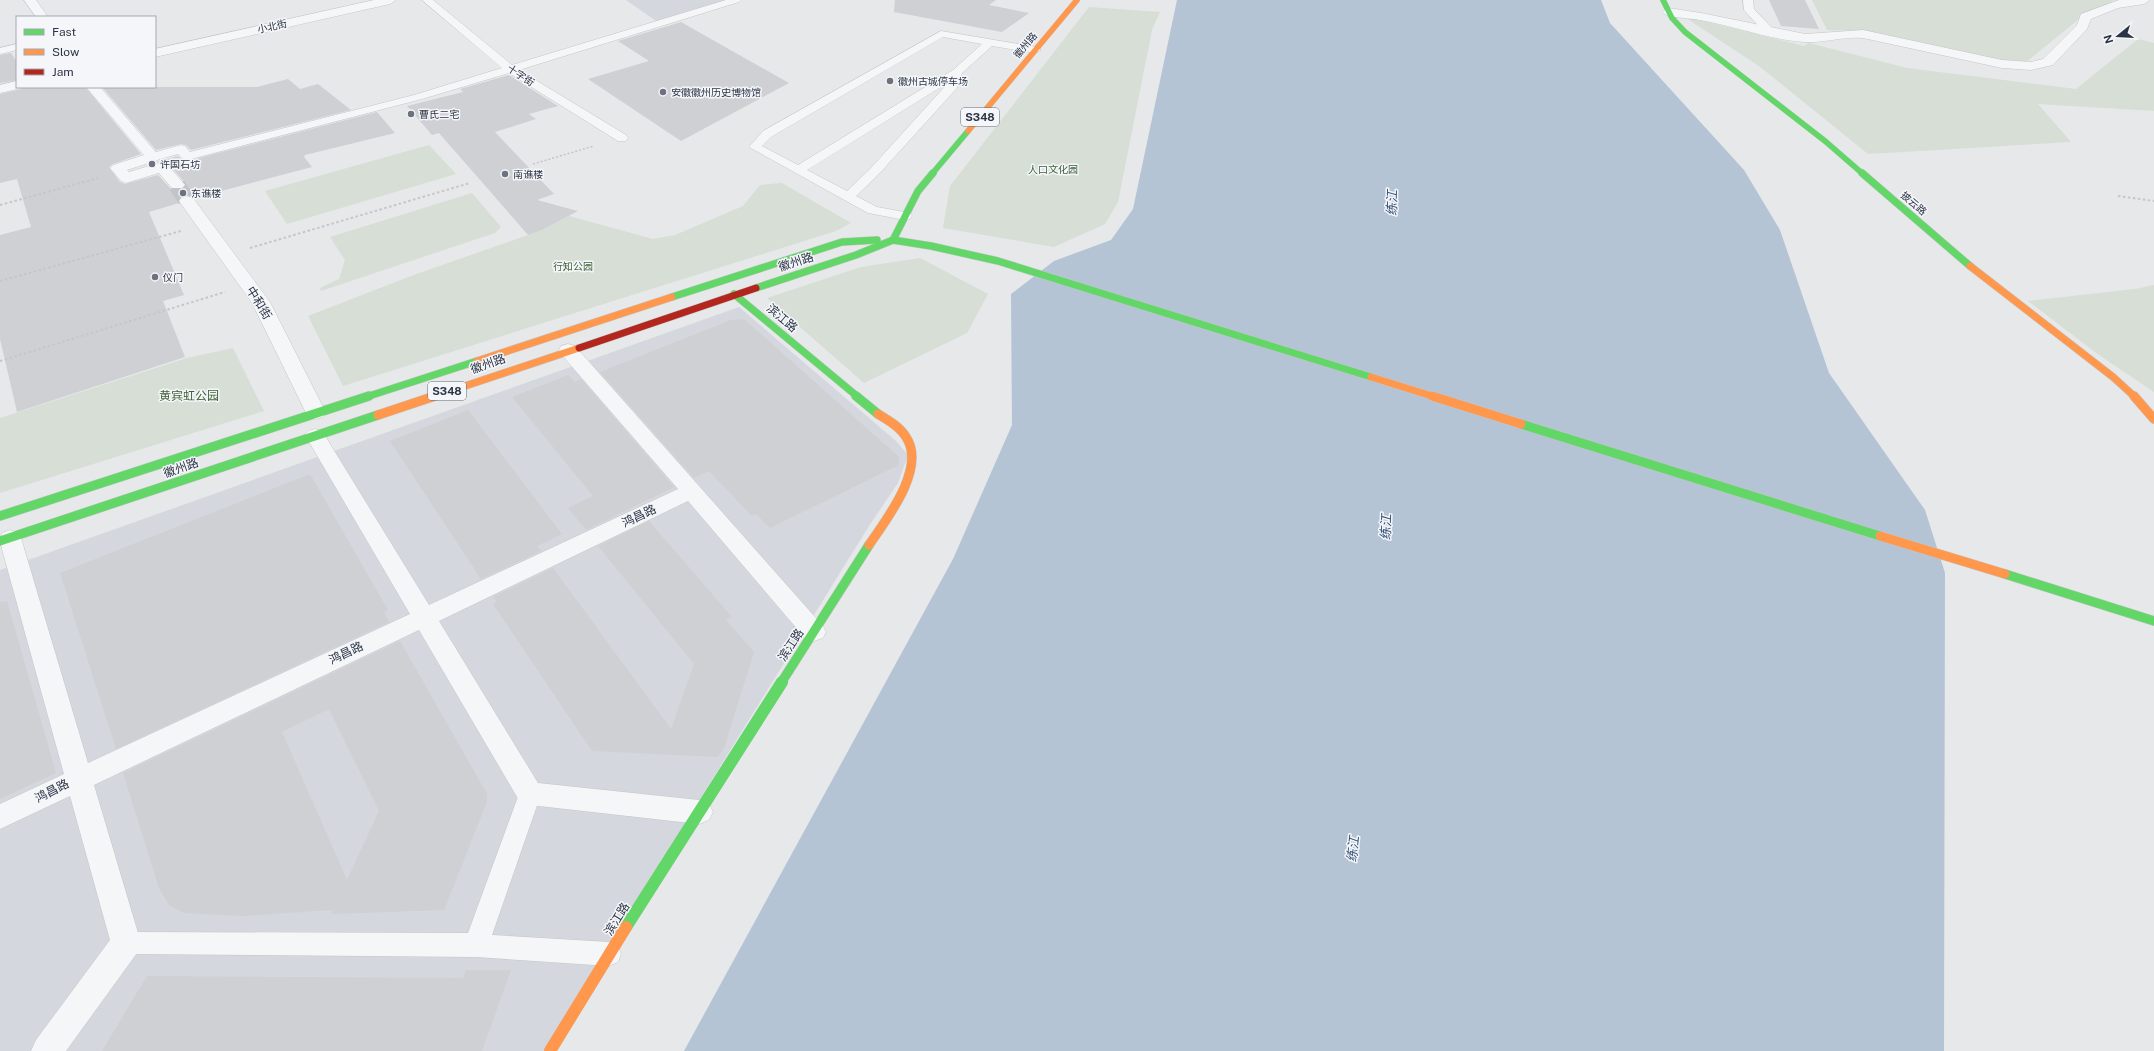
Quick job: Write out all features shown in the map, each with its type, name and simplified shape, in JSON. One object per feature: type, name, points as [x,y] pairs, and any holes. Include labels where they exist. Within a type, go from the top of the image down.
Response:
[{"type":"street","points":[[30,0],[41,16]]},
{"type":"street","name":"小北街","points":[[156,53],[390,0]]},
{"type":"street","name":"徽州路","points":[[3,532],[316,424],[568,350],[856,255],[893,240],[918,191],[1077,0]]},
{"type":"street","points":[[1666,6],[1806,38],[1828,37],[1842,33],[1863,34],[2002,64],[2031,66],[2048,62],[2083,26],[2085,17],[2103,8],[2126,1],[2144,0]]},
{"type":"street","name":"披云路","points":[[1666,6],[1685,32],[1825,141],[1980,275],[2113,377],[2131,393],[2154,419]]},
{"type":"street","points":[[0,89],[16,85]]},
{"type":"street","points":[[94,88],[177,186]]},
{"type":"street","points":[[121,172],[126,178],[157,162]]},
{"type":"street","name":"中和街","points":[[187,201],[261,302],[316,424],[424,617],[530,794]]},
{"type":"street","points":[[893,240],[931,246],[998,261],[2154,621]]},
{"type":"street","name":"徽州路","points":[[3,532],[842,242],[893,240]]},
{"type":"street","name":"滨江路","points":[[550,1051],[609,954],[896,503],[912,471],[912,447],[908,438],[734,294]]},
{"type":"street","points":[[568,350],[814,632]]},
{"type":"street","name":"鸿昌路","points":[[0,817],[79,778],[692,491]]},
{"type":"street","points":[[3,532],[79,778],[126,943],[47,1051]]},
{"type":"street","points":[[530,794],[699,812]]},
{"type":"lane","name":"十字街","points":[[427,0],[510,69],[622,138]]},
{"type":"lane","points":[[157,162],[181,149],[187,156],[418,97],[736,0]]},
{"type":"lane","points":[[1748,0],[1749,10],[1768,30]]},
{"type":"lane","points":[[905,216],[872,210],[755,147],[766,134],[941,34],[1036,50]]},
{"type":"lane","points":[[798,170],[957,72],[990,42]]},
{"type":"lane","points":[[0,51],[16,47]]},
{"type":"lane","points":[[848,197],[874,172],[953,86],[957,72]]},
{"type":"lane","points":[[476,945],[530,794]]},
{"type":"lane","points":[[126,943],[476,945],[609,954]]},
{"type":"path","points":[[533,164],[622,138]]},
{"type":"path","points":[[0,205],[121,172]]},
{"type":"path","points":[[226,254],[470,183]]},
{"type":"path","points":[[2118,196],[2154,201]]},
{"type":"path","points":[[0,281],[204,225]]},
{"type":"path","points":[[0,361],[248,285]]},
{"type":"shaded area","points":[[626,0],[731,0],[659,23]]},
{"type":"shaded area","points":[[739,307],[896,441],[908,455],[898,483],[869,526],[544,1051],[0,1051],[0,570]]},
{"type":"green space","points":[[1812,0],[2114,0],[2079,19],[2026,62],[2005,61],[1863,31],[1827,30]]},
{"type":"green space","name":"人口文化园","points":[[1089,7],[1160,12],[1152,30],[1118,202],[1105,224],[1054,247],[943,228],[950,186]]},
{"type":"green space","points":[[1683,16],[1804,46],[1809,43],[1907,68],[2076,89],[2138,39],[2154,43],[2154,111],[2038,104],[2071,142],[1868,154],[1759,66]]},
{"type":"green space","points":[[429,145],[456,174],[287,224],[265,191]]},
{"type":"green space","name":"行知公园","points":[[782,183],[851,223],[836,231],[343,386],[308,316],[411,276],[542,230],[569,216],[653,239],[675,235],[743,206],[760,185]]},
{"type":"green space","points":[[472,193],[501,227],[495,233],[321,291],[320,288],[339,279],[345,260],[330,237]]},
{"type":"green space","points":[[920,258],[988,294],[967,333],[864,383],[767,298],[861,267]]},
{"type":"green space","points":[[2154,285],[2154,392],[2099,355],[2028,301],[2135,289]]},
{"type":"green space","name":"黄宾虹公园","points":[[233,348],[264,411],[0,493],[0,418],[187,358]]},
{"type":"water","name":"练江","points":[[1177,0],[1601,0],[1610,23],[1744,170],[1780,230],[1829,373],[1925,510],[1945,573],[1944,1051],[684,1051],[953,559],[1012,425],[1011,294],[1054,261],[1111,240],[1133,209]]},
{"type":"building","points":[[895,0],[996,0],[989,5],[1029,13],[1002,32],[894,12]]},
{"type":"building","points":[[1769,0],[1805,0],[1819,29],[1781,26]]},
{"type":"building","points":[[681,22],[789,83],[681,141],[588,79],[649,61],[618,41]]},
{"type":"building","points":[[11,53],[16,60],[16,80],[0,83],[0,55]]},
{"type":"building","points":[[509,75],[558,106],[529,114],[536,119],[495,132],[554,194],[537,200],[578,211],[542,230],[528,235],[439,133],[432,135],[407,106],[463,92],[460,89]]},
{"type":"building","points":[[288,79],[300,89],[318,84],[351,110],[191,150],[186,145],[181,144],[156,150],[103,88],[156,87],[257,87]]},
{"type":"building","points":[[86,88],[141,154],[113,164],[109,167],[120,182],[125,184],[158,175],[171,189],[182,190],[186,184],[168,163],[162,161],[154,163],[178,156],[182,160],[187,161],[377,112],[395,133],[305,155],[304,157],[312,167],[195,198],[187,195],[180,197],[178,201],[179,203],[149,212],[184,295],[163,301],[185,357],[17,412],[0,339],[0,235],[31,227],[17,179],[0,183],[0,94],[22,89]]},
{"type":"building","points":[[744,319],[899,457],[899,465],[770,528],[756,514],[752,516],[709,471],[694,478],[600,372],[731,320]]},
{"type":"building","points":[[568,375],[575,382],[581,379],[674,487],[586,530],[568,508],[593,496],[512,397]]},
{"type":"building","points":[[468,410],[562,534],[537,546],[541,551],[481,579],[390,441]]},
{"type":"building","points":[[310,474],[388,610],[384,612],[389,622],[116,749],[60,573]]},
{"type":"building","points":[[649,521],[732,617],[726,620],[754,652],[724,748],[718,757],[592,751],[493,604],[497,602],[493,597],[553,568],[671,729],[694,664],[598,546]]},
{"type":"building","points":[[7,601],[56,773],[0,799],[0,602]]},
{"type":"building","points":[[400,641],[487,794],[487,802],[444,910],[331,914],[333,910],[243,916],[184,913],[169,905],[159,888],[123,773]],"holes":[[[329,709],[379,811],[347,880],[282,732]]]},
{"type":"building","points":[[466,970],[511,970],[482,1051],[102,1051],[147,976],[463,978]]},
{"type":"tunnel","points":[[177,185],[187,201]]},
{"type":"traffic: fast","points":[[1663,0],[1672,18],[1685,32],[1825,141],[1970,266]]},
{"type":"traffic: fast","points":[[756,288],[856,255],[893,240],[918,191],[968,131]]},
{"type":"traffic: fast","points":[[672,297],[842,242],[877,240]]},
{"type":"traffic: fast","points":[[893,240],[931,246],[998,261],[1371,377]]},
{"type":"traffic: fast","points":[[734,294],[878,414]]},
{"type":"traffic: fast","points":[[0,516],[477,361]]},
{"type":"traffic: fast","points":[[0,541],[378,415]]},
{"type":"traffic: fast","points":[[1521,424],[1880,536]]},
{"type":"traffic: fast","points":[[626,927],[869,545]]},
{"type":"traffic: fast","points":[[2005,574],[2154,621]]},
{"type":"traffic: slow","points":[[968,131],[1077,0]]},
{"type":"traffic: slow","points":[[1970,266],[2113,377],[2131,393],[2154,419]]},
{"type":"traffic: slow","points":[[477,361],[672,297]]},
{"type":"traffic: slow","points":[[378,415],[579,348]]},
{"type":"traffic: slow","points":[[1371,377],[1521,424]]},
{"type":"traffic: slow","points":[[869,545],[901,495],[911,466],[912,453],[908,440],[903,433],[878,414]]},
{"type":"traffic: slow","points":[[1880,536],[2005,574]]},
{"type":"traffic: slow","points":[[550,1051],[626,927]]},
{"type":"traffic: jam","points":[[579,348],[756,288]]},
{"type":"place","name":"徽州古城停车场","points":[[890,81]]},
{"type":"place","name":"安徽徽州历史博物馆","points":[[663,92]]},
{"type":"place","name":"曹氏二宅","points":[[411,114]]},
{"type":"place","name":"许国石坊","points":[[152,164]]},
{"type":"place","name":"南谯楼","points":[[505,174]]},
{"type":"place","name":"东谯楼","points":[[183,193]]},
{"type":"place","name":"仪门","points":[[155,277]]}]
